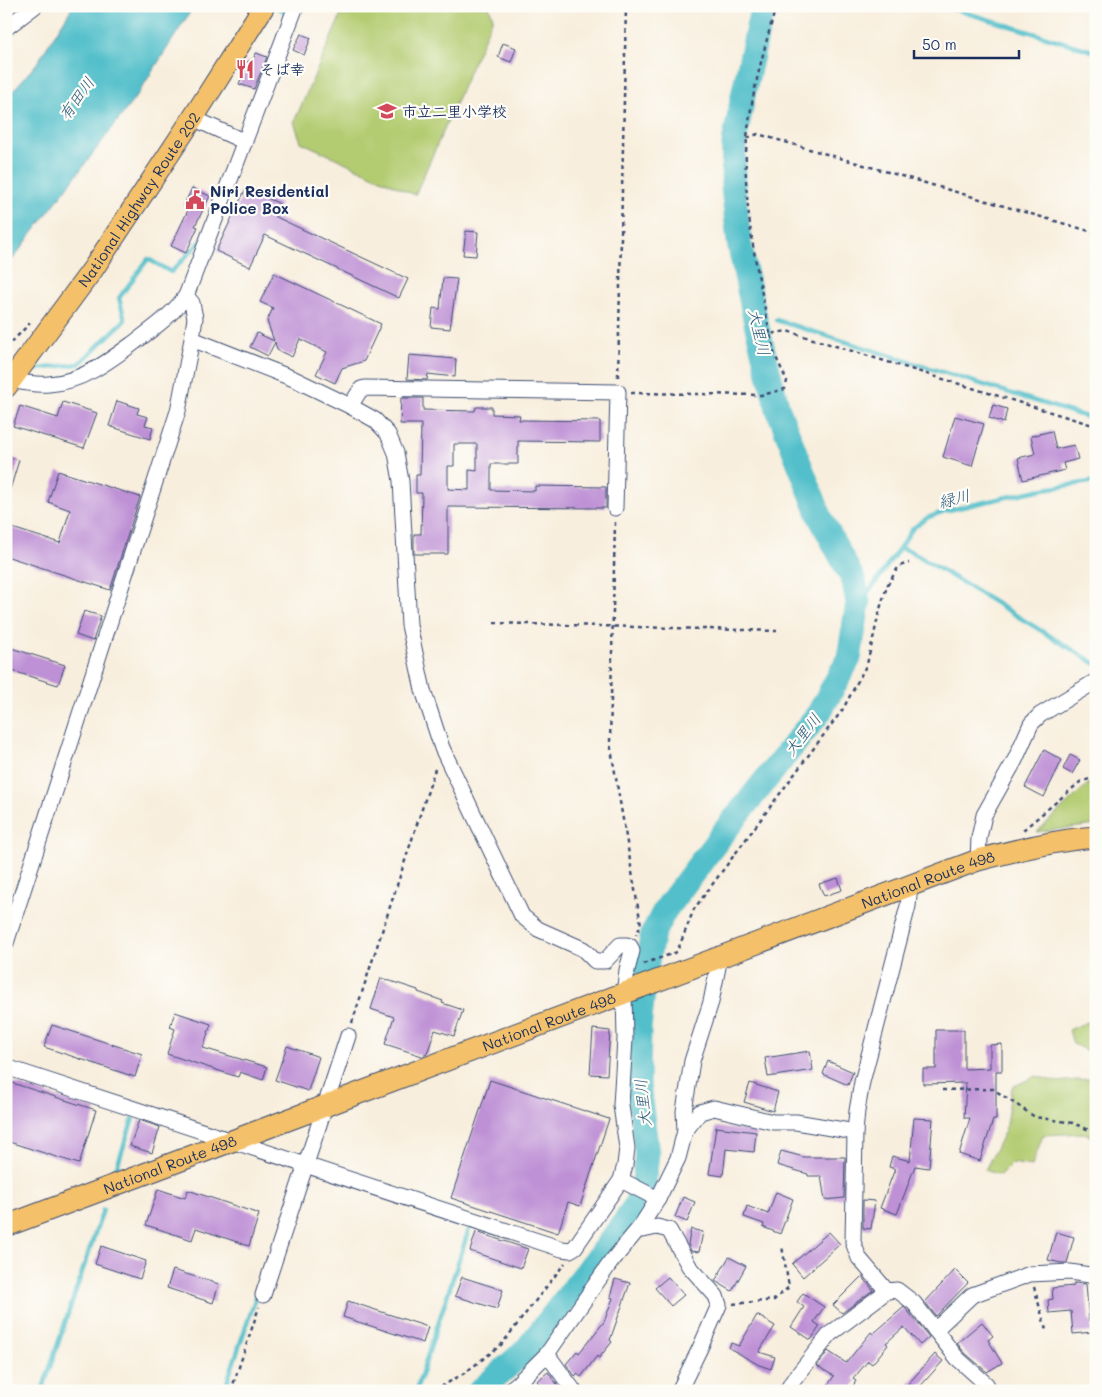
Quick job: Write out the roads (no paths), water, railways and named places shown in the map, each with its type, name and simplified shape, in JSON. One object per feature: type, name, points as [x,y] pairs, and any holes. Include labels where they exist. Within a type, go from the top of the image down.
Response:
[{"type":"highway","name":"National Highway Route 202","points":[[9,383],[93,269],[193,118],[264,6]]},
{"type":"highway","name":"National Route 498","points":[[6,1226],[624,994],[680,962],[720,957],[978,860],[1029,847],[1077,838],[1096,837]]},
{"type":"street","points":[[6,28],[35,6]]},
{"type":"street","points":[[9,383],[51,384],[78,378],[103,365],[159,324],[177,308],[186,296],[296,6]]},
{"type":"street","points":[[193,118],[245,142]]},
{"type":"street","points":[[6,944],[178,411],[195,318],[192,303],[186,296]]},
{"type":"street","points":[[6,1066],[562,1249],[570,1250],[575,1247],[621,1180],[625,1165],[627,1148],[621,1105],[625,1039],[624,994],[632,951],[630,946],[620,945],[605,961],[595,961],[583,949],[538,929],[522,916],[442,748],[423,690],[409,625],[402,481],[396,452],[388,434],[374,420],[350,406],[294,379],[192,339]]},
{"type":"street","points":[[350,406],[361,390],[365,388],[618,392],[615,508]]},
{"type":"street","points":[[978,860],[979,838],[984,815],[1015,760],[1032,724],[1040,714],[1096,681]]},
{"type":"street","points":[[887,1290],[859,1258],[853,1242],[855,1132],[862,1082],[908,906],[910,886]]},
{"type":"street","points":[[508,1391],[547,1354],[611,1262],[640,1227],[658,1199],[678,1158],[685,1131],[684,1111],[692,1061],[711,1002],[720,957]]},
{"type":"street","points":[[263,1295],[348,1036]]},
{"type":"street","points":[[685,1131],[700,1112],[714,1108],[773,1122],[796,1122],[855,1132]]},
{"type":"street","points":[[621,1180],[658,1199]]},
{"type":"street","points":[[640,1227],[643,1230],[657,1227],[669,1230],[689,1266],[716,1296],[719,1305],[679,1391]]},
{"type":"street","points":[[934,1330],[972,1295],[1030,1274],[1070,1272],[1096,1276]]},
{"type":"street","points":[[787,1391],[830,1334],[887,1290],[897,1290],[914,1303],[956,1358],[986,1384],[990,1391]]},
{"type":"street","points":[[547,1354],[574,1391]]},
{"type":"water","name":"有田川","points":[[73,6],[194,6],[138,94],[6,268],[6,99],[37,63]]},
{"type":"waterway","name":"大里川","points":[[759,6],[761,14]]},
{"type":"waterway","name":"大里川","points":[[480,1391],[527,1349],[625,1222],[636,1204],[644,1182],[647,1153],[638,1085],[639,1028],[646,966],[653,933],[665,910],[723,833],[819,713],[849,658],[858,603],[854,581],[821,519],[778,409],[756,323],[739,242],[733,187],[734,143],[764,6]]},
{"type":"waterway","points":[[944,6],[1096,52]]},
{"type":"waterway","points":[[277,7],[287,13],[285,17]]},
{"type":"waterway","points":[[37,369],[79,364],[125,320],[119,298],[148,259],[171,272],[200,242]]},
{"type":"waterway","points":[[776,320],[1096,420]]},
{"type":"waterway","name":"緑川","points":[[858,603],[874,585],[913,528],[927,518],[945,511],[1038,490],[1096,481]]},
{"type":"waterway","points":[[900,548],[910,551],[1096,664]]},
{"type":"waterway","points":[[116,1169],[133,1119]]},
{"type":"waterway","points":[[42,1391],[103,1210]]},
{"type":"waterway","points":[[416,1391],[469,1229]]},
{"type":"waterway","points":[[227,1382],[257,1294]]},
{"type":"place","name":"そば幸","points":[[245,69]]},
{"type":"place","name":"市立二里小学校","points":[[387,111]]},
{"type":"place","name":"Niri Residential Police Box","points":[[195,200]]}]
